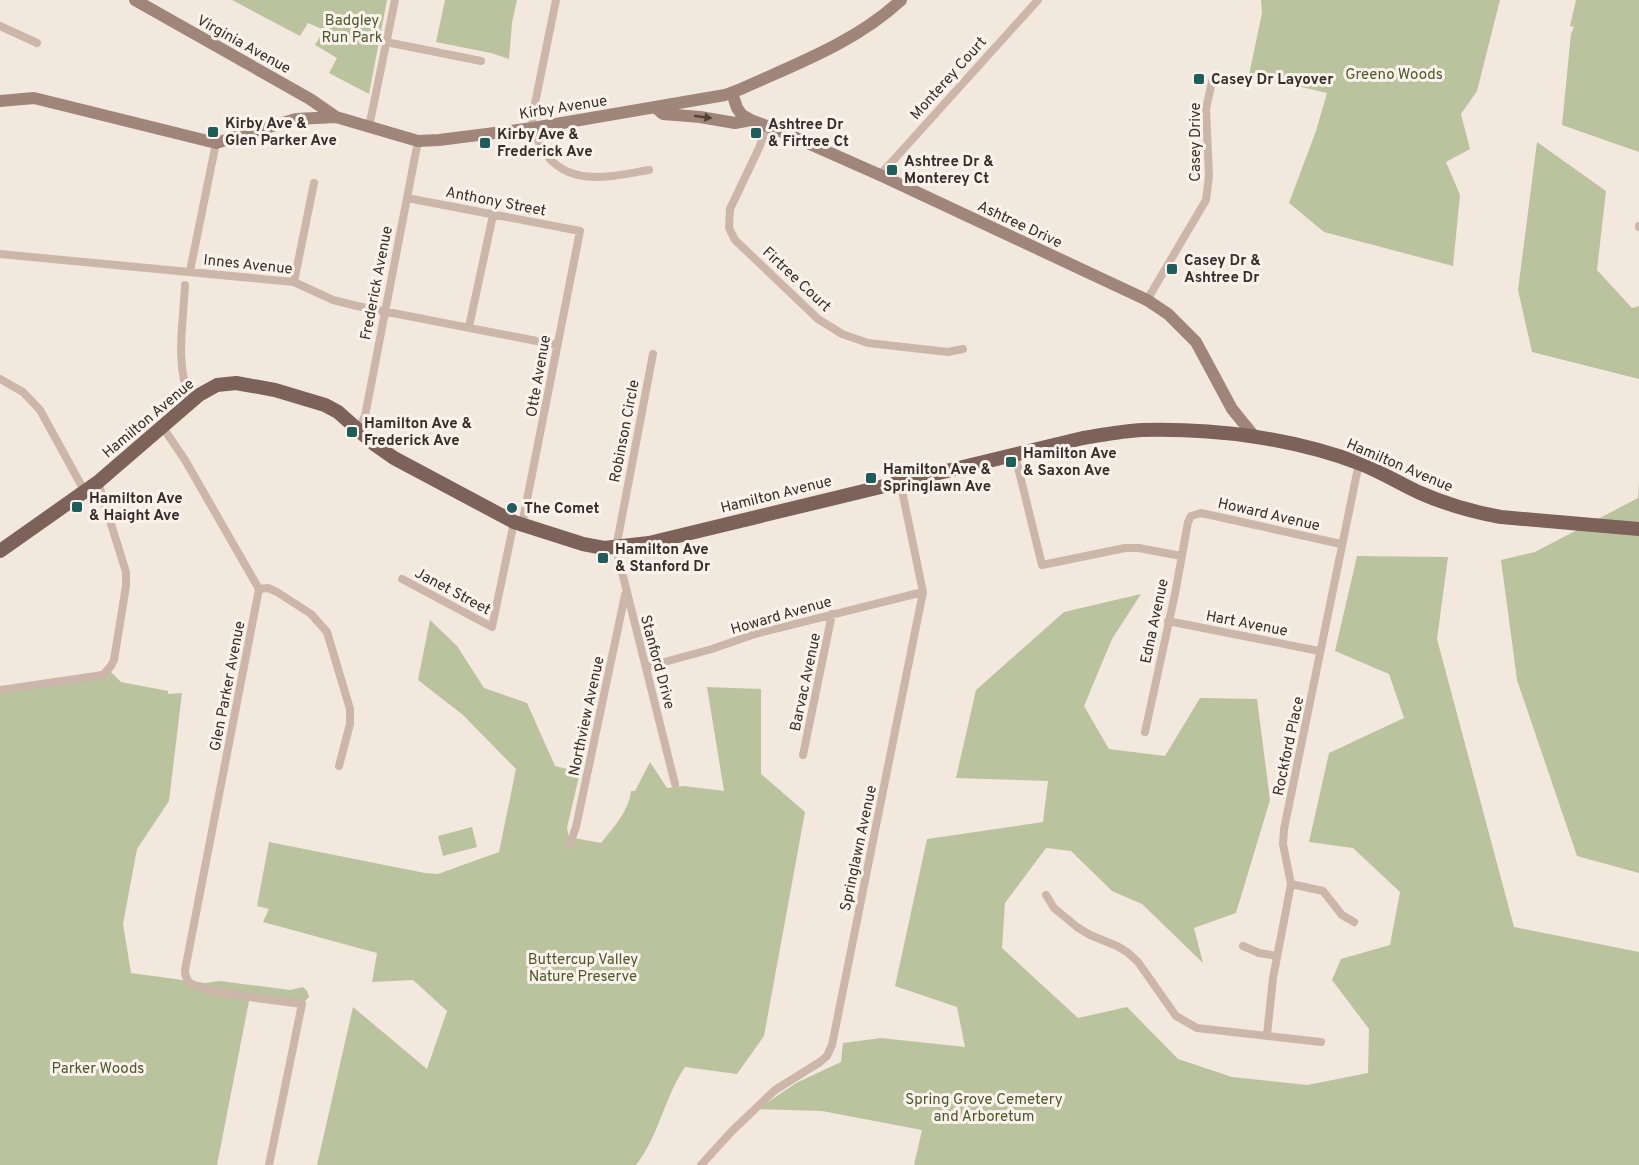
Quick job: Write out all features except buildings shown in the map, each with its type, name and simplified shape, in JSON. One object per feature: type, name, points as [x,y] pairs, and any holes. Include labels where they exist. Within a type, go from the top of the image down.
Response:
[{"type":"main road","name":"Hamilton Avenue","points":[[0,551],[98,482],[190,402],[217,385],[227,382],[250,385],[325,405],[338,412],[394,458],[518,523],[583,544],[603,548],[649,543],[1083,438],[1139,430],[1254,436],[1329,453],[1359,463],[1439,501],[1475,512],[1501,517],[1639,529]]},
{"type":"street","name":"Virginia Avenue","points":[[135,0],[310,99],[336,117]]},
{"type":"street","points":[[369,127],[394,0]]},
{"type":"street","points":[[556,0],[532,118],[533,128],[542,148],[561,170],[575,175],[603,177],[649,171]]},
{"type":"street","name":"Kirby Avenue","points":[[216,143],[296,118],[336,117],[418,141],[439,140],[533,128],[711,98],[732,93],[841,43],[871,24],[901,0]]},
{"type":"street","name":"Monterey Court","points":[[880,175],[1038,0]]},
{"type":"street","points":[[0,26],[37,43]]},
{"type":"street","points":[[386,42],[481,61]]},
{"type":"street","name":"Casey Drive","points":[[1147,300],[1206,200],[1209,176],[1206,109],[1213,77]]},
{"type":"street","name":"Ashtree Drive","points":[[732,93],[737,108],[742,115],[751,120],[880,175],[1147,300],[1167,314],[1196,342],[1232,409],[1254,436]]},
{"type":"street","points":[[0,101],[34,98],[216,143],[190,271]]},
{"type":"street","points":[[656,108],[663,114],[735,123],[751,120]]},
{"type":"street","name":"Firtree Court","points":[[767,127],[730,209],[729,228],[735,240],[818,319],[842,334],[861,341],[948,352],[963,348]]},
{"type":"street","name":"Frederick Avenue","points":[[358,430],[365,416],[418,141]]},
{"type":"street","points":[[294,282],[314,183]]},
{"type":"street","name":"Anthony Street","points":[[406,198],[580,231]]},
{"type":"street","points":[[470,327],[493,215]]},
{"type":"street","name":"Otte Avenue","points":[[492,627],[518,523],[580,231]]},
{"type":"street","name":"Innes Avenue","points":[[0,254],[294,282],[333,300],[557,345]]},
{"type":"street","points":[[185,285],[180,344],[186,393],[190,402]]},
{"type":"street","name":"Robinson Circle","points":[[616,548],[652,354]]},
{"type":"street","points":[[0,379],[23,392],[40,410],[85,492]]},
{"type":"street","points":[[1225,434],[1232,417],[1232,409]]},
{"type":"street","points":[[162,426],[185,460],[259,589],[268,588],[285,598],[318,620],[327,632],[350,710],[350,724],[339,766]]},
{"type":"street","points":[[1015,455],[1042,565],[1125,548],[1139,548],[1181,556]]},
{"type":"street","name":"Rockford Place","points":[[1267,1035],[1277,956],[1291,884],[1283,844],[1284,829],[1359,463]]},
{"type":"street","name":"Springlawn Avenue","points":[[701,1165],[732,1131],[775,1090],[820,1062],[827,1056],[832,1045],[923,592],[900,481]]},
{"type":"street","points":[[0,690],[103,675],[114,660],[126,586],[126,572],[98,482]]},
{"type":"street","name":"Howard Avenue","points":[[1191,516],[1201,513],[1341,544]]},
{"type":"street","name":"Edna Avenue","points":[[1145,732],[1191,516]]},
{"type":"street","name":"Stanford Drive","points":[[616,548],[675,783]]},
{"type":"street","name":"Janet Street","points":[[402,579],[492,627]]},
{"type":"street","name":"Glen Parker Avenue","points":[[259,589],[185,975],[190,982],[206,989],[302,1004],[269,1165]]},
{"type":"street","name":"Howard Avenue","points":[[646,667],[712,649],[755,634],[923,592]]},
{"type":"street","name":"Northview Avenue","points":[[570,844],[576,827],[626,593]]},
{"type":"street","name":"Barvac Avenue","points":[[803,755],[832,614]]},
{"type":"street","name":"Hart Avenue","points":[[1168,621],[1319,651]]},
{"type":"street","points":[[1291,884],[1323,891],[1342,915],[1354,922]]},
{"type":"street","points":[[1046,895],[1054,908],[1077,927],[1127,952],[1138,962],[1176,1016],[1187,1023],[1209,1030],[1321,1042]]},
{"type":"street","points":[[1243,946],[1259,953],[1277,956]]},
{"type":"green space","name":"Badgley Run Park","points":[[232,0],[387,0],[369,94],[329,73],[337,58],[315,45],[324,30],[308,23],[300,36]]},
{"type":"green space","points":[[445,0],[517,0],[512,23],[509,59],[436,42]]},
{"type":"green space","name":"Greeno Woods","points":[[1261,0],[1500,0],[1477,91],[1461,114],[1470,149],[1446,162],[1460,195],[1453,266],[1324,232],[1289,203],[1316,131],[1327,93],[1249,75],[1262,13]]},
{"type":"green space","points":[[1576,0],[1639,0],[1639,152],[1562,125],[1571,34],[1574,27],[1570,26]]},
{"type":"green space","points":[[1537,142],[1606,191],[1597,270],[1632,308],[1639,306],[1639,379],[1532,352],[1518,290]]},
{"type":"green space","points":[[1639,481],[1639,873],[1577,856],[1517,680],[1501,560],[1535,552],[1638,498]]},
{"type":"green space","name":"Spring Grove Cemetery and Arboretum","points":[[1357,556],[1448,557],[1437,639],[1514,927],[1639,952],[1639,1165],[914,1165],[922,1130],[822,1111],[758,1109],[796,1083],[841,1062],[843,1043],[881,1038],[965,1047],[957,1007],[895,986],[927,839],[1043,822],[1048,781],[956,778],[976,690],[1064,612],[1141,594],[1112,639],[1084,706],[1109,749],[1165,756],[1200,698],[1257,699],[1270,800],[1236,913],[1194,928],[1203,963],[1142,904],[1112,891],[1071,851],[1046,848],[1005,903],[1002,948],[1078,1018],[1127,1007],[1178,1059],[1232,1077],[1307,1085],[1368,1073],[1369,1029],[1332,980],[1341,959],[1390,945],[1400,892],[1353,848],[1309,842],[1329,753],[1404,718],[1389,674],[1335,651]]},
{"type":"green space","name":"Buttercup Valley Nature Preserve","points":[[430,620],[457,646],[484,688],[527,703],[555,766],[580,772],[567,828],[569,837],[601,843],[624,812],[631,791],[635,791],[650,762],[667,788],[684,786],[724,791],[707,687],[761,689],[761,774],[805,812],[764,1036],[737,1074],[685,1067],[644,1154],[636,1165],[317,1165],[353,1007],[427,1069],[447,1011],[413,980],[372,982],[377,953],[263,922],[269,909],[257,906],[269,842],[438,874],[499,852],[516,769],[463,715],[418,680]]},
{"type":"green space","name":"Parker Woods","points":[[109,670],[121,682],[168,691],[168,694],[182,693],[169,801],[137,849],[123,924],[131,973],[205,983],[220,981],[290,990],[303,987],[309,997],[302,1004],[250,996],[217,1165],[0,1165],[0,689]]},
{"type":"green space","points":[[472,827],[477,847],[443,856],[438,836]]},
{"type":"place","name":"Casey Dr Layover","points":[[1199,79]]},
{"type":"place","name":"Kirby Ave & Glen Parker Ave","points":[[213,132]]},
{"type":"place","name":"Ashtree Dr & Firtree Ct","points":[[756,133]]},
{"type":"place","name":"Kirby Ave & Frederick Ave","points":[[485,143]]},
{"type":"place","name":"Ashtree Dr & Monterey Ct","points":[[892,170]]},
{"type":"place","name":"Casey Dr & Ashtree Dr","points":[[1172,269]]},
{"type":"place","name":"Hamilton Ave & Frederick Ave","points":[[352,432]]},
{"type":"place","name":"Hamilton Ave & Saxon Ave","points":[[1011,462]]},
{"type":"place","name":"Hamilton Ave & Springlawn Ave","points":[[871,478]]},
{"type":"place","name":"Hamilton Ave & Haight Ave","points":[[77,507]]},
{"type":"place","name":"The Comet","points":[[512,508]]},
{"type":"place","name":"Hamilton Ave & Stanford Dr","points":[[603,558]]}]
